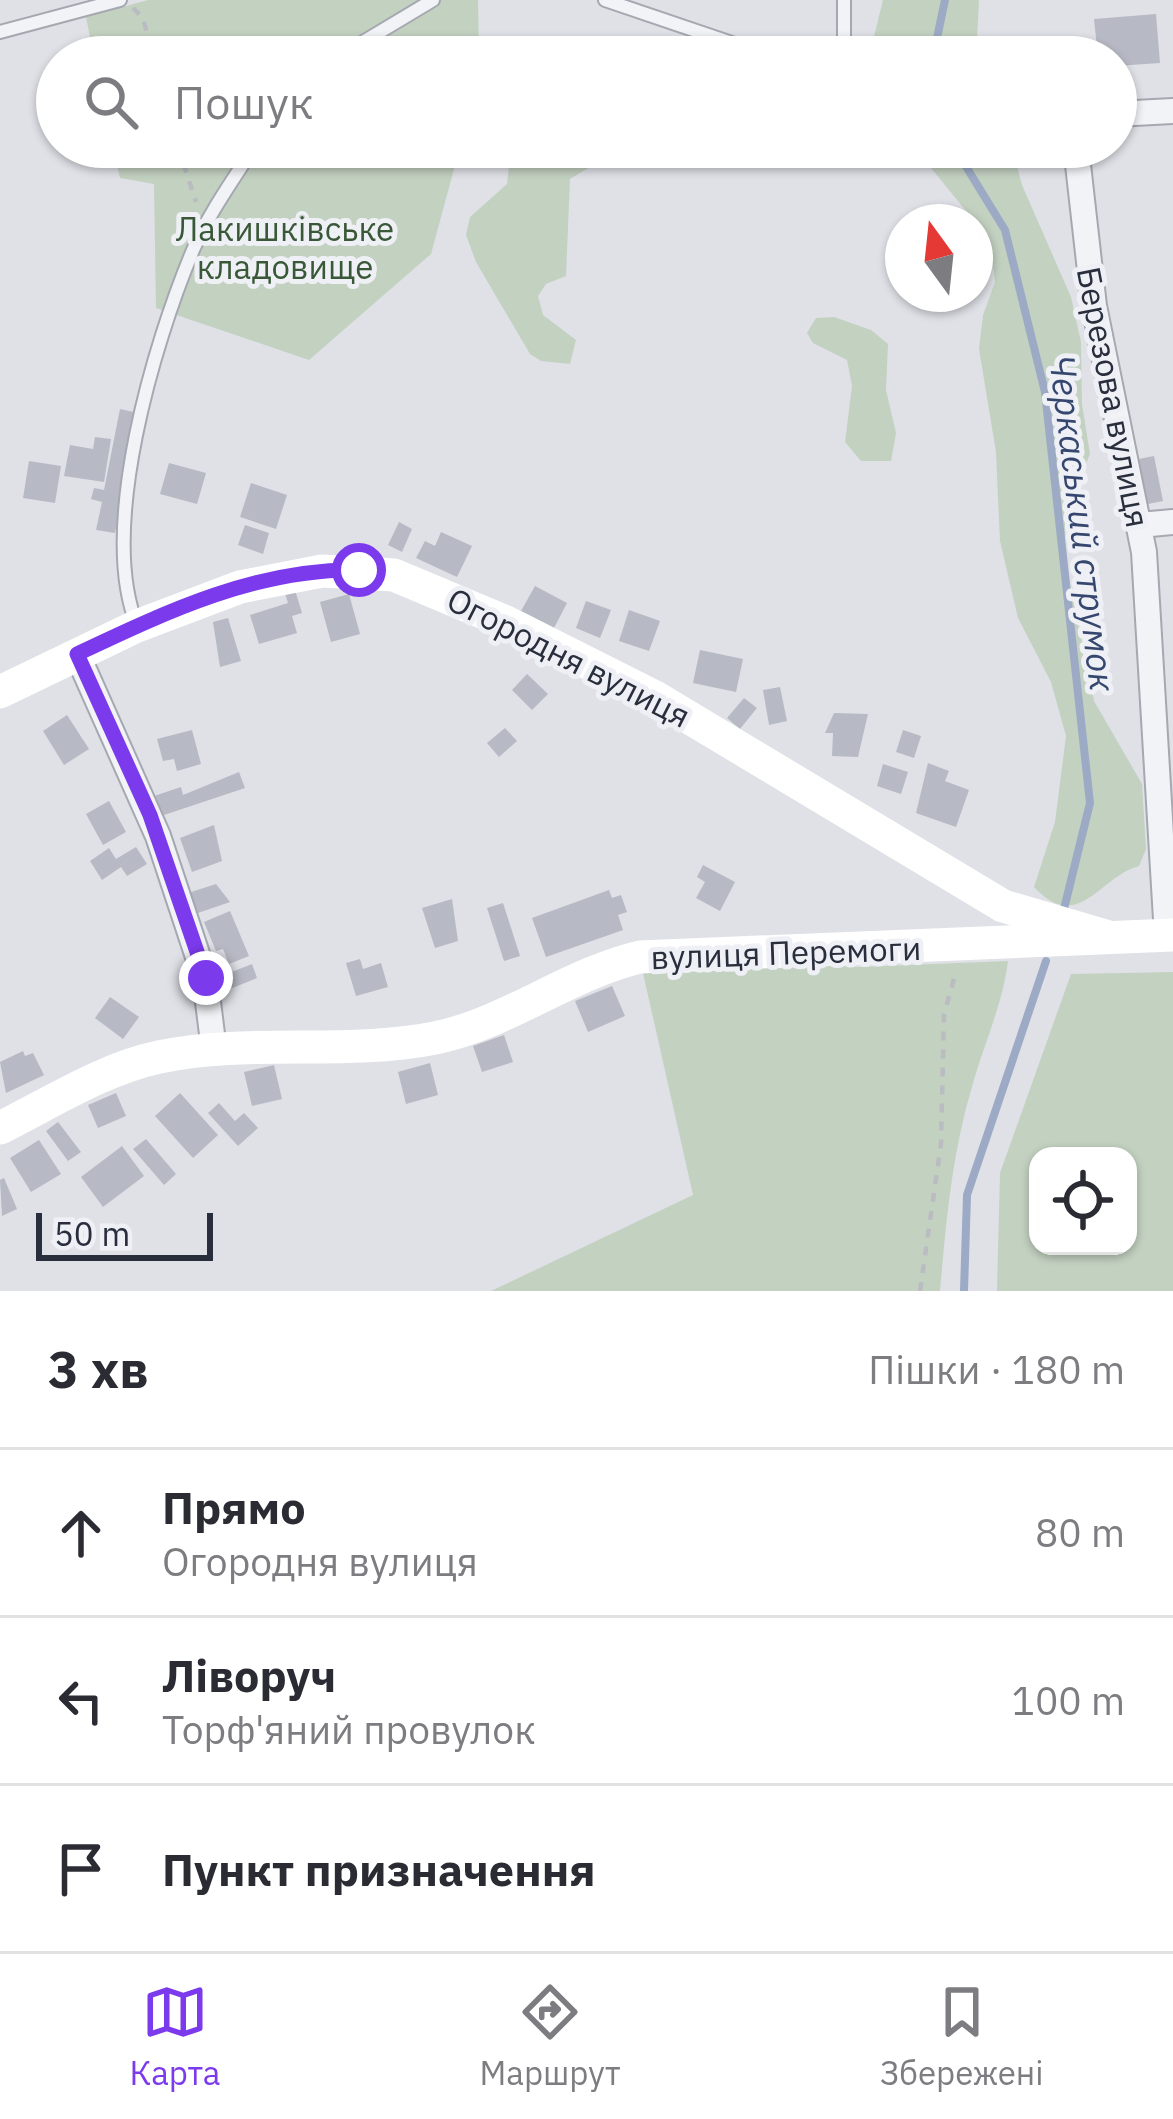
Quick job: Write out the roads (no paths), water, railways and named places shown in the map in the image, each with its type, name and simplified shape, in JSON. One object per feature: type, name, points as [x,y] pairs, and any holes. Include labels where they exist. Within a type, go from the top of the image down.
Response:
[{"type":"street","points":[[1137,113],[1173,111]]},
{"type":"street","name":"Березова вулиця","points":[[1078,168],[1094,306],[1140,526],[1170,936]]},
{"type":"street","points":[[1140,526],[1173,522]]},
{"type":"street","name":"Огородня вулиця","points":[[0,692],[137,626],[281,576],[359,570],[410,579],[641,690],[1003,906],[1109,937]]},
{"type":"street","points":[[77,654],[158,836],[206,978],[214,1050]]},
{"type":"street","name":"вулиця Перемоги","points":[[0,1128],[122,1067],[214,1050],[433,1038],[490,1022],[612,964],[659,954],[1170,936]]},
{"type":"lane","points":[[0,32],[123,0]]},
{"type":"lane","points":[[373,36],[433,0]]},
{"type":"lane","points":[[604,0],[710,36]]},
{"type":"lane","points":[[844,0],[844,36]]},
{"type":"lane","points":[[137,626],[125,585],[125,516],[159,354],[202,231],[241,168]]},
{"type":"waterway","name":"Черкаський струмок","points":[[937,36],[945,0]]},
{"type":"waterway","name":"Черкаський струмок","points":[[967,168],[1005,230],[1045,392],[1090,803],[1063,913]]},
{"type":"waterway","name":"Черкаський струмок","points":[[964,1291],[967,1195],[1046,961]]},
{"type":"park label","name":"Лакишківське кладовище","points":[[285,247]]}]
